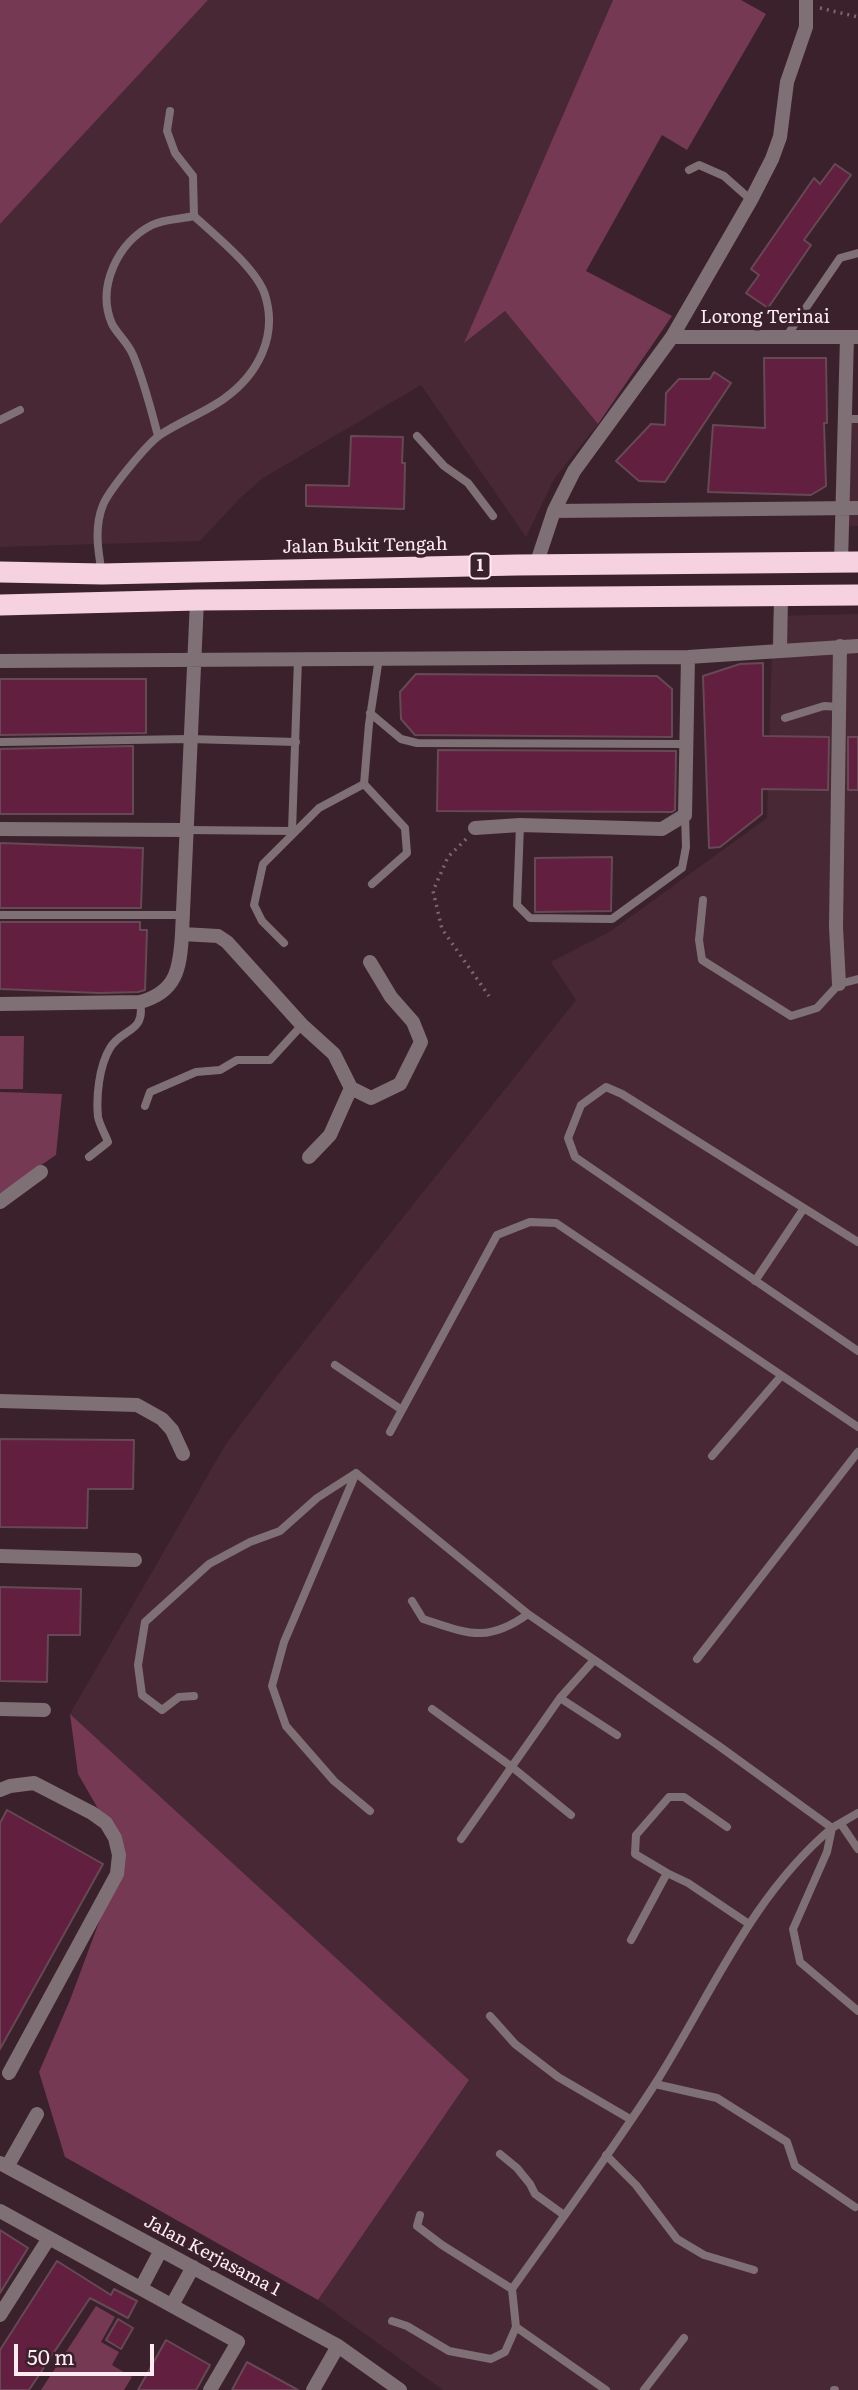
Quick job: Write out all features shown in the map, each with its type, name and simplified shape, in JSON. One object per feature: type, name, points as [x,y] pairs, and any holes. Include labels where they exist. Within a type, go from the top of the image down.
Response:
[{"type":"highway","name":"Jalan Bukit Tengah","points":[[0,572],[102,574],[849,562]]},
{"type":"highway","name":"1","points":[[0,605],[197,600],[858,595]]},
{"type":"street","points":[[536,565],[554,511],[574,471],[672,337],[751,200],[777,148],[784,94],[806,27],[807,2]]},
{"type":"street","name":"Lorong Terinai","points":[[672,337],[853,337]]},
{"type":"street","points":[[849,562],[853,337]]},
{"type":"street","points":[[554,511],[851,508]]},
{"type":"street","points":[[780,596],[780,650]]},
{"type":"street","points":[[0,1004],[139,1002],[160,994],[171,984],[178,971],[183,934],[197,600]]},
{"type":"street","points":[[839,984],[836,927],[840,646]]},
{"type":"street","points":[[0,661],[688,657],[858,646]]},
{"type":"street","points":[[475,828],[520,825],[662,829],[685,815],[688,657]]},
{"type":"street","points":[[0,829],[186,830]]},
{"type":"street","points":[[183,934],[218,936],[227,942],[302,1025],[334,1054],[351,1088],[371,1098],[400,1084],[421,1042],[413,1022],[391,996],[370,962]]},
{"type":"street","points":[[309,1157],[330,1135],[351,1088]]},
{"type":"street","points":[[0,1202],[41,1172]]},
{"type":"street","points":[[0,1401],[137,1405],[162,1419],[172,1430],[183,1454]]},
{"type":"street","points":[[0,1556],[135,1560]]},
{"type":"street","points":[[0,1709],[44,1710]]},
{"type":"street","points":[[0,1790],[34,1783],[92,1813],[106,1823],[115,1838],[119,1855],[117,1874],[9,2073]]},
{"type":"street","points":[[4,2165],[37,2114]]},
{"type":"street","name":"Jalan Kerjasama 1","points":[[4,2165],[338,2346],[400,2390]]},
{"type":"street","points":[[0,2211],[237,2342],[210,2390]]},
{"type":"street","points":[[0,2315],[50,2238]]},
{"type":"street","points":[[141,2288],[161,2250]]},
{"type":"street","points":[[172,2305],[193,2267]]},
{"type":"street","points":[[313,2390],[338,2346]]},
{"type":"lane","points":[[102,574],[97,541],[102,506],[110,492],[158,436],[224,399],[233,391],[257,364],[267,344],[265,294],[247,266],[194,216],[193,176],[175,153],[167,131],[170,111]]},
{"type":"lane","points":[[689,170],[699,164],[724,176],[751,200]]},
{"type":"lane","points":[[158,436],[148,394],[132,352],[113,324],[106,302],[107,282],[124,247],[136,236],[154,223],[194,216]]},
{"type":"lane","points":[[786,337],[840,258],[858,253]]},
{"type":"lane","points":[[0,419],[20,410]]},
{"type":"lane","points":[[417,436],[444,466],[468,483],[493,516]]},
{"type":"lane","points":[[372,884],[407,853],[405,828],[364,784],[370,713],[379,658]]},
{"type":"lane","points":[[186,830],[292,831],[299,659]]},
{"type":"lane","points":[[785,718],[824,706],[839,707]]},
{"type":"lane","points":[[370,713],[401,739],[417,743],[686,744]]},
{"type":"lane","points":[[0,741],[190,739],[296,742]]},
{"type":"lane","points":[[284,943],[262,921],[254,905],[263,864],[318,808],[364,784]]},
{"type":"lane","points":[[520,825],[517,905],[530,918],[612,919],[682,868],[687,847],[685,815]]},
{"type":"lane","points":[[703,900],[699,940],[702,960],[791,1016],[817,1008],[839,984],[858,979]]},
{"type":"lane","points":[[0,915],[182,915]]},
{"type":"lane","points":[[89,1157],[108,1142],[99,1119],[98,1092],[104,1061],[114,1042],[134,1028],[140,1020],[142,1011],[139,1002]]},
{"type":"lane","points":[[145,1106],[150,1092],[196,1072],[220,1070],[237,1060],[270,1060],[302,1025]]},
{"type":"lane","points":[[858,1242],[622,1094],[606,1087],[582,1105],[568,1138],[575,1157],[858,1351]]},
{"type":"lane","points":[[755,1281],[804,1208]]},
{"type":"lane","points":[[390,1432],[497,1236],[530,1222],[556,1223],[858,1427]]},
{"type":"lane","points":[[335,1365],[402,1409]]},
{"type":"lane","points":[[712,1456],[781,1376]]},
{"type":"lane","points":[[698,1659],[858,1452]]},
{"type":"lane","points":[[356,1473],[528,1614],[832,1828]]},
{"type":"lane","points":[[194,1696],[178,1697],[162,1710],[142,1695],[138,1665],[145,1622],[209,1564],[250,1542],[280,1531],[317,1499],[356,1473]]},
{"type":"lane","points":[[356,1473],[284,1642],[272,1686],[286,1726],[334,1781],[370,1811]]},
{"type":"lane","points":[[412,1601],[423,1619],[474,1635],[510,1626],[528,1614]]},
{"type":"lane","points":[[461,1839],[561,1698],[594,1660]]},
{"type":"lane","points":[[561,1698],[617,1735]]},
{"type":"lane","points":[[432,1709],[512,1767],[571,1815]]},
{"type":"lane","points":[[727,1827],[684,1797],[669,1797],[636,1835],[635,1854],[698,1889],[749,1924]]},
{"type":"lane","points":[[392,2321],[407,2326],[449,2351],[491,2359],[505,2352],[516,2326],[512,2288],[655,2084],[749,1924],[811,1845],[832,1828],[858,1813]]},
{"type":"lane","points":[[841,1824],[858,1849]]},
{"type":"lane","points":[[832,1828],[827,1852],[793,1929],[800,1962],[858,2011]]},
{"type":"lane","points":[[631,1940],[667,1873]]},
{"type":"lane","points":[[489,2016],[515,2044],[558,2077],[630,2119]]},
{"type":"lane","points":[[655,2084],[717,2098],[787,2141],[795,2166],[855,2207]]},
{"type":"lane","points":[[500,2154],[517,2168],[535,2194],[564,2215]]},
{"type":"lane","points":[[606,2155],[636,2185],[677,2239],[704,2255],[754,2270]]},
{"type":"lane","points":[[421,2215],[417,2226],[442,2245],[512,2288]]},
{"type":"lane","points":[[516,2326],[606,2390]]},
{"type":"lane","points":[[644,2390],[684,2338]]},
{"type":"path","points":[[807,2],[858,17]]},
{"type":"path","points":[[475,828],[448,857],[433,891],[442,929],[489,996]]},
{"type":"shaded area","points":[[0,0],[208,0],[0,224]]},
{"type":"shaded area","points":[[208,0],[613,0],[465,341],[505,311],[598,424],[554,479],[526,537],[421,385],[263,478],[240,498],[200,541],[0,547],[0,224]]},
{"type":"shaded area","points":[[613,0],[741,0],[766,14],[687,150],[662,135],[586,271],[672,316],[598,424],[505,311],[464,343]]},
{"type":"shaded area","points":[[838,415],[858,416],[858,526],[837,527]]},
{"type":"shaded area","points":[[858,614],[858,2390],[443,2390],[318,2300],[469,2080],[70,1714],[226,1444],[576,1000],[551,962],[611,931],[767,818],[773,616]]},
{"type":"shaded area","points":[[0,1036],[24,1036],[23,1089],[0,1089]]},
{"type":"shaded area","points":[[0,1092],[62,1094],[56,1155],[0,1193]]},
{"type":"shaded area","points":[[70,1714],[469,2080],[318,2300],[65,2157],[39,2072],[70,2000],[117,1874],[115,1838],[78,1774]]},
{"type":"shaded area","points":[[96,2306],[115,2317],[101,2342],[119,2352],[112,2365],[132,2377],[124,2390],[41,2390]]},
{"type":"building","points":[[835,164],[851,175],[804,240],[811,245],[768,308],[746,293],[759,275],[751,269],[814,178],[820,184]]},
{"type":"building","points":[[764,358],[826,358],[826,486],[811,495],[708,492],[713,425],[765,428]]},
{"type":"building","points":[[714,372],[731,383],[665,482],[639,481],[616,461],[651,424],[665,425],[666,393],[679,379],[710,379]]},
{"type":"building","points":[[351,436],[403,437],[404,509],[306,506],[306,485],[349,486]]},
{"type":"building","points":[[763,663],[763,736],[829,737],[828,790],[762,789],[762,814],[720,847],[709,848],[703,676],[740,664]]},
{"type":"building","points":[[416,674],[657,676],[672,689],[672,737],[415,735],[401,719],[400,692]]},
{"type":"building","points":[[0,679],[146,679],[146,733],[0,735]]},
{"type":"building","points":[[848,737],[858,737],[858,790],[848,790]]},
{"type":"building","points":[[133,746],[133,814],[0,814],[0,749]]},
{"type":"building","points":[[438,750],[676,751],[675,810],[437,811]]},
{"type":"building","points":[[0,843],[143,848],[141,908],[0,908]]},
{"type":"building","points":[[612,857],[611,911],[535,912],[535,858]]},
{"type":"building","points":[[0,922],[140,922],[140,930],[147,930],[145,990],[99,993],[0,989]]},
{"type":"building","points":[[0,1439],[134,1440],[133,1489],[88,1489],[87,1528],[0,1527]]},
{"type":"building","points":[[0,1587],[81,1589],[80,1635],[48,1635],[47,1682],[0,1681]]},
{"type":"building","points":[[7,1810],[103,1864],[0,2049],[0,1823]]},
{"type":"building","points":[[0,2230],[28,2248],[0,2293]]},
{"type":"building","points":[[57,2261],[111,2295],[114,2289],[137,2301],[128,2318],[90,2298],[29,2390],[0,2390],[0,2350]]},
{"type":"building","points":[[118,2319],[133,2328],[121,2349],[106,2340]]},
{"type":"building","points":[[166,2340],[210,2365],[196,2390],[138,2390]]},
{"type":"building","points":[[247,2362],[298,2390],[232,2390]]}]
